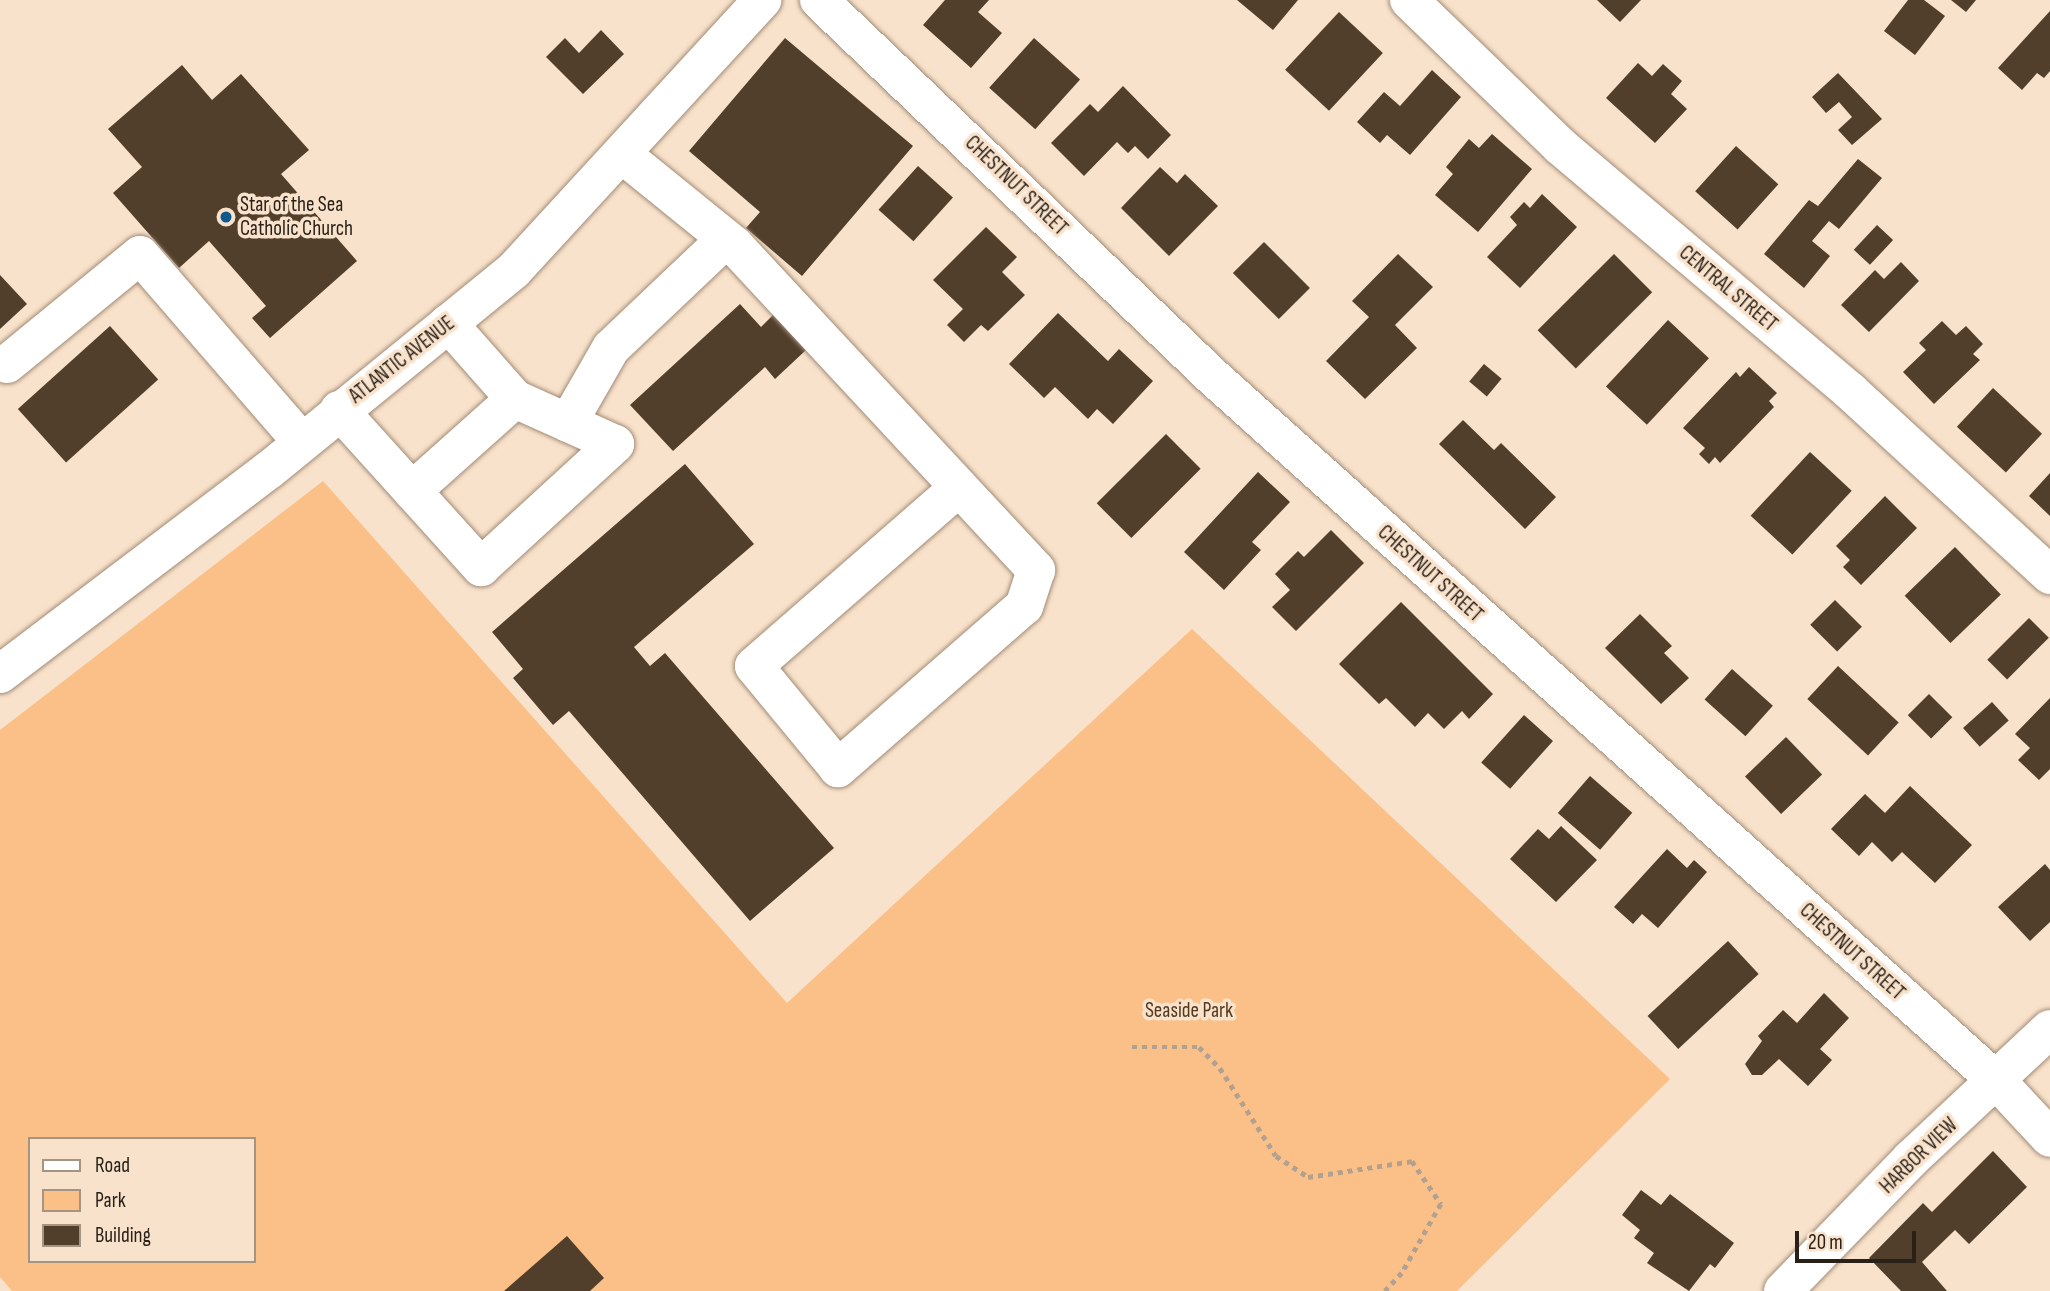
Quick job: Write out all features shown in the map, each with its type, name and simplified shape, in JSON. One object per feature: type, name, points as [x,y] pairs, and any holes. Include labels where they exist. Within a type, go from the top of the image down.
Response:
[{"type":"street","name":"ATLANTIC AVENUE","points":[[0,674],[302,442],[514,270],[623,155],[762,0]]},
{"type":"street","name":"CHESTNUT STREET","points":[[819,0],[1242,403],[1998,1082],[2050,1138]]},
{"type":"street","name":"CENTRAL STREET","points":[[1409,0],[1560,146],[1850,391],[2050,575]]},
{"type":"street","points":[[623,155],[726,239],[1036,570],[1024,606],[838,768],[754,666],[958,487]]},
{"type":"street","points":[[568,423],[611,348],[726,239]]},
{"type":"street","points":[[7,364],[140,255],[302,442]]},
{"type":"street","points":[[339,410],[481,567],[615,444],[515,399],[448,323]]},
{"type":"street","points":[[412,491],[515,399]]},
{"type":"street","name":"HARBOR VIEW","points":[[1783,1291],[1912,1159],[1998,1082],[2050,1029]]},
{"type":"path","points":[[1132,1046],[1199,1046],[1220,1068],[1276,1156],[1308,1177],[1412,1161],[1441,1204],[1402,1273],[1385,1291]]},
{"type":"green space","name":"Seaside Park","points":[[323,481],[787,1003],[1192,629],[1670,1079],[1457,1291],[12,1291],[0,1277],[0,730]]},
{"type":"building","points":[[945,0],[989,0],[978,12],[1002,33],[971,68],[923,25]]},
{"type":"building","points":[[1237,0],[1298,0],[1273,30]]},
{"type":"building","points":[[1597,0],[1641,0],[1620,22]]},
{"type":"building","points":[[1908,0],[1924,0],[1945,16],[1915,55],[1884,31]]},
{"type":"building","points":[[1951,0],[1976,0],[1966,12]]},
{"type":"building","points":[[2050,11],[2050,71],[2044,78],[2037,73],[2022,90],[1998,68]]},
{"type":"building","points":[[1339,12],[1383,53],[1329,111],[1285,70]]},
{"type":"building","points":[[601,30],[624,54],[583,94],[546,57],[565,38],[579,53]]},
{"type":"building","points":[[785,38],[913,146],[802,276],[746,228],[760,212],[689,151]]},
{"type":"building","points":[[1034,38],[1080,79],[1035,129],[989,88]]},
{"type":"building","points":[[1638,63],[1652,76],[1663,64],[1682,81],[1671,94],[1687,109],[1655,143],[1606,98]]},
{"type":"building","name":"Star of the Sea Catholic Church","points":[[182,65],[212,100],[241,74],[309,150],[281,174],[357,261],[270,338],[252,318],[266,306],[209,241],[179,268],[113,193],[142,167],[108,129]]},
{"type":"building","points":[[1432,70],[1461,97],[1410,155],[1387,135],[1380,143],[1357,122],[1384,92],[1400,106]]},
{"type":"building","points":[[1838,73],[1882,119],[1852,145],[1838,130],[1852,117],[1839,102],[1826,113],[1812,97]]},
{"type":"building","points":[[1123,86],[1171,135],[1148,159],[1135,146],[1128,153],[1117,142],[1084,176],[1051,143],[1090,104],[1098,112]]},
{"type":"building","points":[[1492,134],[1532,169],[1478,232],[1435,195],[1453,174],[1446,167],[1469,139],[1479,148]]},
{"type":"building","points":[[1736,146],[1778,184],[1738,229],[1695,191]]},
{"type":"building","points":[[1858,159],[1882,178],[1839,229],[1829,221],[1812,241],[1830,256],[1804,288],[1764,254],[1809,200],[1818,206]]},
{"type":"building","points":[[918,166],[953,197],[913,241],[879,210]]},
{"type":"building","points":[[1160,167],[1177,183],[1185,174],[1218,206],[1169,256],[1121,208]]},
{"type":"building","points":[[1542,194],[1577,227],[1520,288],[1487,257],[1517,225],[1510,217],[1524,202],[1530,208]]},
{"type":"building","points":[[1877,225],[1893,240],[1870,265],[1854,250]]},
{"type":"building","points":[[986,227],[1017,257],[1002,272],[1025,295],[988,331],[981,325],[964,342],[947,325],[963,309],[933,280]]},
{"type":"building","points":[[1264,242],[1310,288],[1279,319],[1233,273]]},
{"type":"building","points":[[1398,254],[1433,287],[1395,325],[1417,348],[1365,399],[1326,361],[1369,317],[1352,301]]},
{"type":"building","points":[[1614,254],[1652,292],[1576,369],[1538,330]]},
{"type":"building","points":[[1901,262],[1919,281],[1869,332],[1841,305],[1875,270],[1884,279]]},
{"type":"building","points":[[0,275],[27,304],[0,329]]},
{"type":"building","points":[[740,304],[761,327],[774,314],[806,350],[775,379],[765,367],[673,451],[630,405]]},
{"type":"building","points":[[1058,313],[1108,361],[1119,349],[1153,381],[1113,424],[1097,409],[1088,419],[1055,387],[1044,398],[1009,364]]},
{"type":"building","points":[[1668,320],[1709,358],[1647,425],[1606,387]]},
{"type":"building","points":[[1942,321],[1956,335],[1966,326],[1983,344],[1973,354],[1980,360],[1934,404],[1903,372],[1926,350],[1919,343]]},
{"type":"building","points":[[110,326],[158,380],[66,462],[18,409]]},
{"type":"building","points":[[1484,364],[1502,379],[1487,396],[1469,382]]},
{"type":"building","points":[[1749,367],[1777,393],[1769,401],[1774,407],[1720,463],[1715,457],[1709,464],[1699,454],[1705,448],[1683,428],[1736,372],[1740,377]]},
{"type":"building","points":[[1993,388],[2042,434],[2006,472],[1957,427]]},
{"type":"building","points":[[1463,420],[1494,450],[1501,443],[1556,497],[1525,529],[1439,444]]},
{"type":"building","points":[[1166,434],[1201,469],[1131,538],[1097,503]]},
{"type":"building","points":[[1810,452],[1852,491],[1792,555],[1751,516]]},
{"type":"building","points":[[685,464],[754,544],[634,647],[650,666],[665,653],[834,848],[750,921],[569,711],[553,725],[513,678],[523,669],[492,632]]},
{"type":"building","points":[[1258,472],[1290,502],[1252,542],[1261,550],[1224,590],[1184,552]]},
{"type":"building","points":[[2050,473],[2050,516],[2029,496]]},
{"type":"building","points":[[1885,496],[1917,528],[1861,585],[1843,567],[1850,560],[1836,546]]},
{"type":"building","points":[[1331,530],[1364,563],[1296,631],[1272,607],[1290,590],[1275,574],[1298,551],[1304,557]]},
{"type":"building","points":[[1955,547],[2001,594],[1950,643],[1905,596]]},
{"type":"building","points":[[1835,600],[1862,627],[1837,652],[1810,625]]},
{"type":"building","points":[[1401,602],[1493,694],[1469,719],[1462,711],[1444,729],[1428,713],[1415,727],[1386,698],[1379,704],[1339,664]]},
{"type":"building","points":[[1640,614],[1672,646],[1664,653],[1689,678],[1661,704],[1605,648]]},
{"type":"building","points":[[2029,618],[2049,638],[2007,680],[1987,660]]},
{"type":"building","points":[[1838,666],[1899,723],[1868,756],[1807,699]]},
{"type":"building","points":[[1732,669],[1773,706],[1745,736],[1705,699]]},
{"type":"building","points":[[1929,694],[1952,717],[1931,739],[1908,715]]},
{"type":"building","points":[[2050,698],[2050,769],[2039,780],[2018,760],[2030,748],[2015,734]]},
{"type":"building","points":[[1992,702],[2009,721],[1980,747],[1963,728]]},
{"type":"building","points":[[1524,715],[1553,741],[1510,789],[1481,763]]},
{"type":"building","points":[[1786,737],[1822,774],[1781,814],[1745,777]]},
{"type":"building","points":[[1590,776],[1632,813],[1600,850],[1558,813]]},
{"type":"building","points":[[1910,786],[1972,845],[1935,883],[1902,852],[1892,862],[1872,842],[1859,856],[1831,829],[1865,794],[1885,813]]},
{"type":"building","points":[[1561,826],[1597,860],[1556,902],[1510,859],[1538,829],[1549,839]]},
{"type":"building","points":[[1667,849],[1687,868],[1694,860],[1707,872],[1658,928],[1642,914],[1633,924],[1614,907]]},
{"type":"building","points":[[2045,864],[2050,870],[2050,922],[2030,941],[1998,907]]},
{"type":"building","points":[[1728,941],[1759,974],[1678,1049],[1648,1016]]},
{"type":"building","points":[[1824,993],[1849,1018],[1820,1049],[1832,1060],[1808,1086],[1779,1059],[1762,1075],[1752,1075],[1745,1064],[1762,1041],[1758,1036],[1783,1010],[1797,1023]]},
{"type":"building","points":[[1993,1151],[2027,1187],[1969,1244],[1955,1230],[1922,1262],[1947,1291],[1901,1291],[1869,1258],[1923,1203],[1932,1212]]},
{"type":"building","points":[[1641,1190],[1661,1205],[1670,1194],[1734,1243],[1715,1268],[1710,1264],[1689,1291],[1647,1263],[1654,1253],[1634,1238],[1640,1230],[1622,1215]]},
{"type":"building","points":[[567,1236],[604,1278],[590,1291],[504,1291]]},
{"type":"place","name":"Star of the Sea Catholic Church","points":[[226,217]]}]
